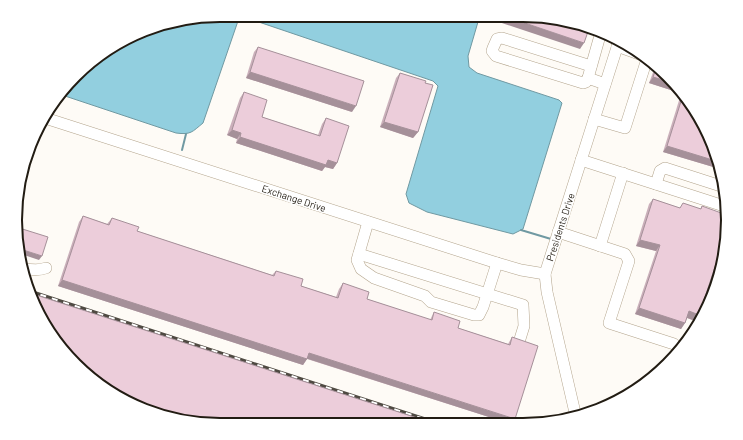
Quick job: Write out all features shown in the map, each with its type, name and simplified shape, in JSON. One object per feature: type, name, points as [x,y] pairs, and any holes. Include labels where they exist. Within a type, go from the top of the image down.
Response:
[{"type":"street","points":[[591,66],[502,38],[497,39],[492,48],[492,51],[496,56],[583,83],[586,82],[588,78],[599,37]]},
{"type":"street","name":"Presidents Drive","points":[[575,411],[544,274],[617,46]]},
{"type":"street","points":[[594,119],[625,128],[645,64]]},
{"type":"street","points":[[588,78],[605,84]]},
{"type":"street","name":"Exchange Drive","points":[[50,120],[497,263],[521,270],[544,274]]},
{"type":"street","points":[[581,160],[721,205]]},
{"type":"street","points":[[656,184],[660,170],[665,168],[718,185]]},
{"type":"street","points":[[600,246],[623,173]]},
{"type":"street","points":[[368,222],[358,260],[361,269],[374,278],[425,296],[431,302],[474,315],[479,315],[484,307],[497,263]]},
{"type":"street","points":[[558,232],[625,254],[629,261],[609,323],[674,344]]},
{"type":"street","points":[[359,254],[522,305],[524,326],[520,339]]},
{"type":"street","points":[[29,269],[40,270],[46,268]]},
{"type":"water","points":[[207,22],[238,22],[203,123],[191,132],[185,134],[176,133],[65,96],[89,71],[110,55],[132,42],[181,26]]},
{"type":"water","points":[[259,22],[478,22],[468,56],[469,67],[477,73],[559,100],[562,103],[523,229],[513,234],[427,212],[409,203],[406,194],[438,86],[433,81]]},
{"type":"building","points":[[522,22],[536,22],[562,26],[587,33],[584,43]]},
{"type":"building","points":[[258,47],[364,81],[356,106],[250,72]]},
{"type":"building","points":[[655,72],[663,80],[653,77]]},
{"type":"building","points":[[400,73],[426,81],[425,83],[433,85],[418,132],[384,122]]},
{"type":"building","points":[[244,92],[267,100],[262,117],[320,136],[326,118],[349,126],[337,163],[328,160],[326,165],[240,137],[241,133],[232,130]]},
{"type":"building","points":[[681,101],[701,132],[711,159],[667,146]]},
{"type":"building","points":[[653,199],[680,208],[683,203],[701,209],[702,206],[721,213],[721,233],[715,267],[701,308],[697,314],[689,311],[685,323],[639,308],[660,245],[640,240]]},
{"type":"building","points":[[83,216],[109,225],[112,218],[139,227],[137,231],[274,276],[276,271],[303,279],[301,286],[338,298],[343,283],[369,292],[367,299],[432,320],[434,312],[460,321],[458,328],[510,345],[512,337],[538,346],[515,418],[512,418],[309,353],[307,359],[62,280]]},
{"type":"building","points":[[22,229],[48,237],[42,256],[25,250]]},
{"type":"building","points":[[37,295],[417,418],[207,418],[181,414],[156,407],[132,398],[110,385],[89,369],[71,351],[55,330],[42,308]]},
{"type":"waterway","points":[[182,150],[186,134]]},
{"type":"waterway","points":[[521,230],[551,239]]},
{"type":"railway","points":[[36,293],[421,418]]}]
